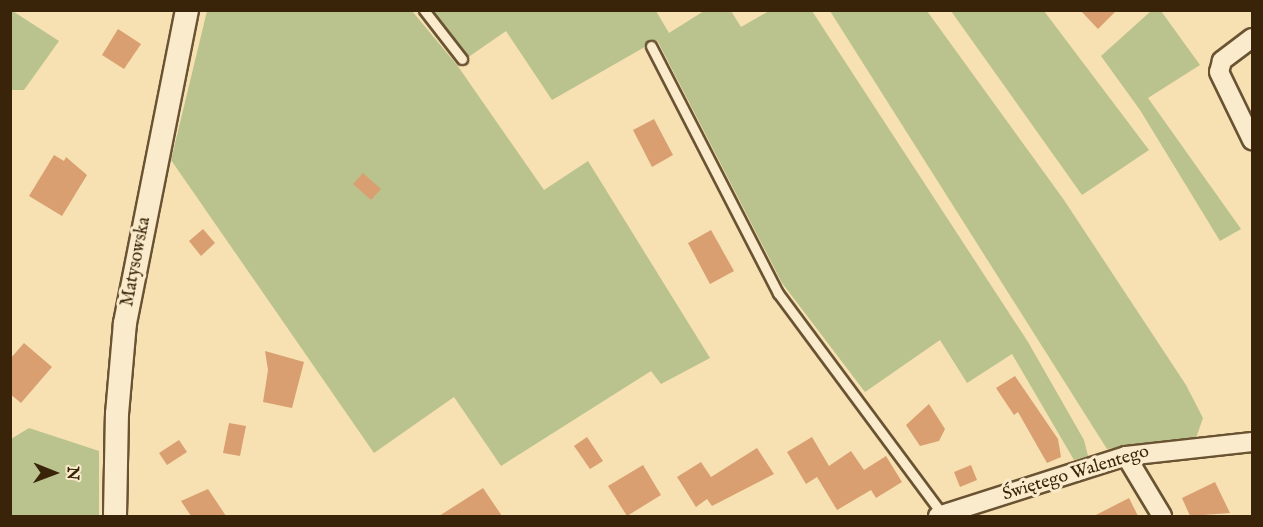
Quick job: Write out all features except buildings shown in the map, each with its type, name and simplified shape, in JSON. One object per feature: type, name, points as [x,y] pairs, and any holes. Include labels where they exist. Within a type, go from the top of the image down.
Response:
[{"type":"street","name":"Matysowska","points":[[115,516],[117,414],[125,323],[187,10]]},
{"type":"street","points":[[1252,38],[1222,61],[1219,72],[1252,140]]},
{"type":"street","name":"Świętego Walentego","points":[[941,516],[1126,456],[1252,442]]},
{"type":"street","points":[[1126,456],[1161,516]]},
{"type":"lane","points":[[424,10],[462,58]]},
{"type":"lane","points":[[651,46],[778,292],[941,516]]},
{"type":"green space","points":[[11,10],[59,41],[24,90],[11,90]]},
{"type":"green space","points":[[207,11],[412,11],[457,65],[544,190],[588,161],[710,358],[661,384],[651,371],[501,466],[454,397],[374,453],[171,160]]},
{"type":"green space","points":[[429,11],[656,11],[669,33],[704,11],[731,11],[741,27],[769,11],[812,11],[1028,342],[1084,440],[1088,456],[1074,460],[1012,354],[967,383],[940,340],[865,392],[782,283],[657,40],[552,100],[506,31],[467,58]]},
{"type":"green space","points":[[830,11],[927,11],[1064,200],[1186,385],[1203,418],[1196,438],[1107,449]]},
{"type":"green space","points":[[951,11],[1044,11],[1149,150],[1082,195]]},
{"type":"green space","points":[[1151,11],[1161,11],[1200,65],[1148,98],[1241,229],[1220,241],[1140,110],[1101,56]]},
{"type":"green space","points":[[29,428],[99,451],[99,516],[11,516],[11,439]]}]
